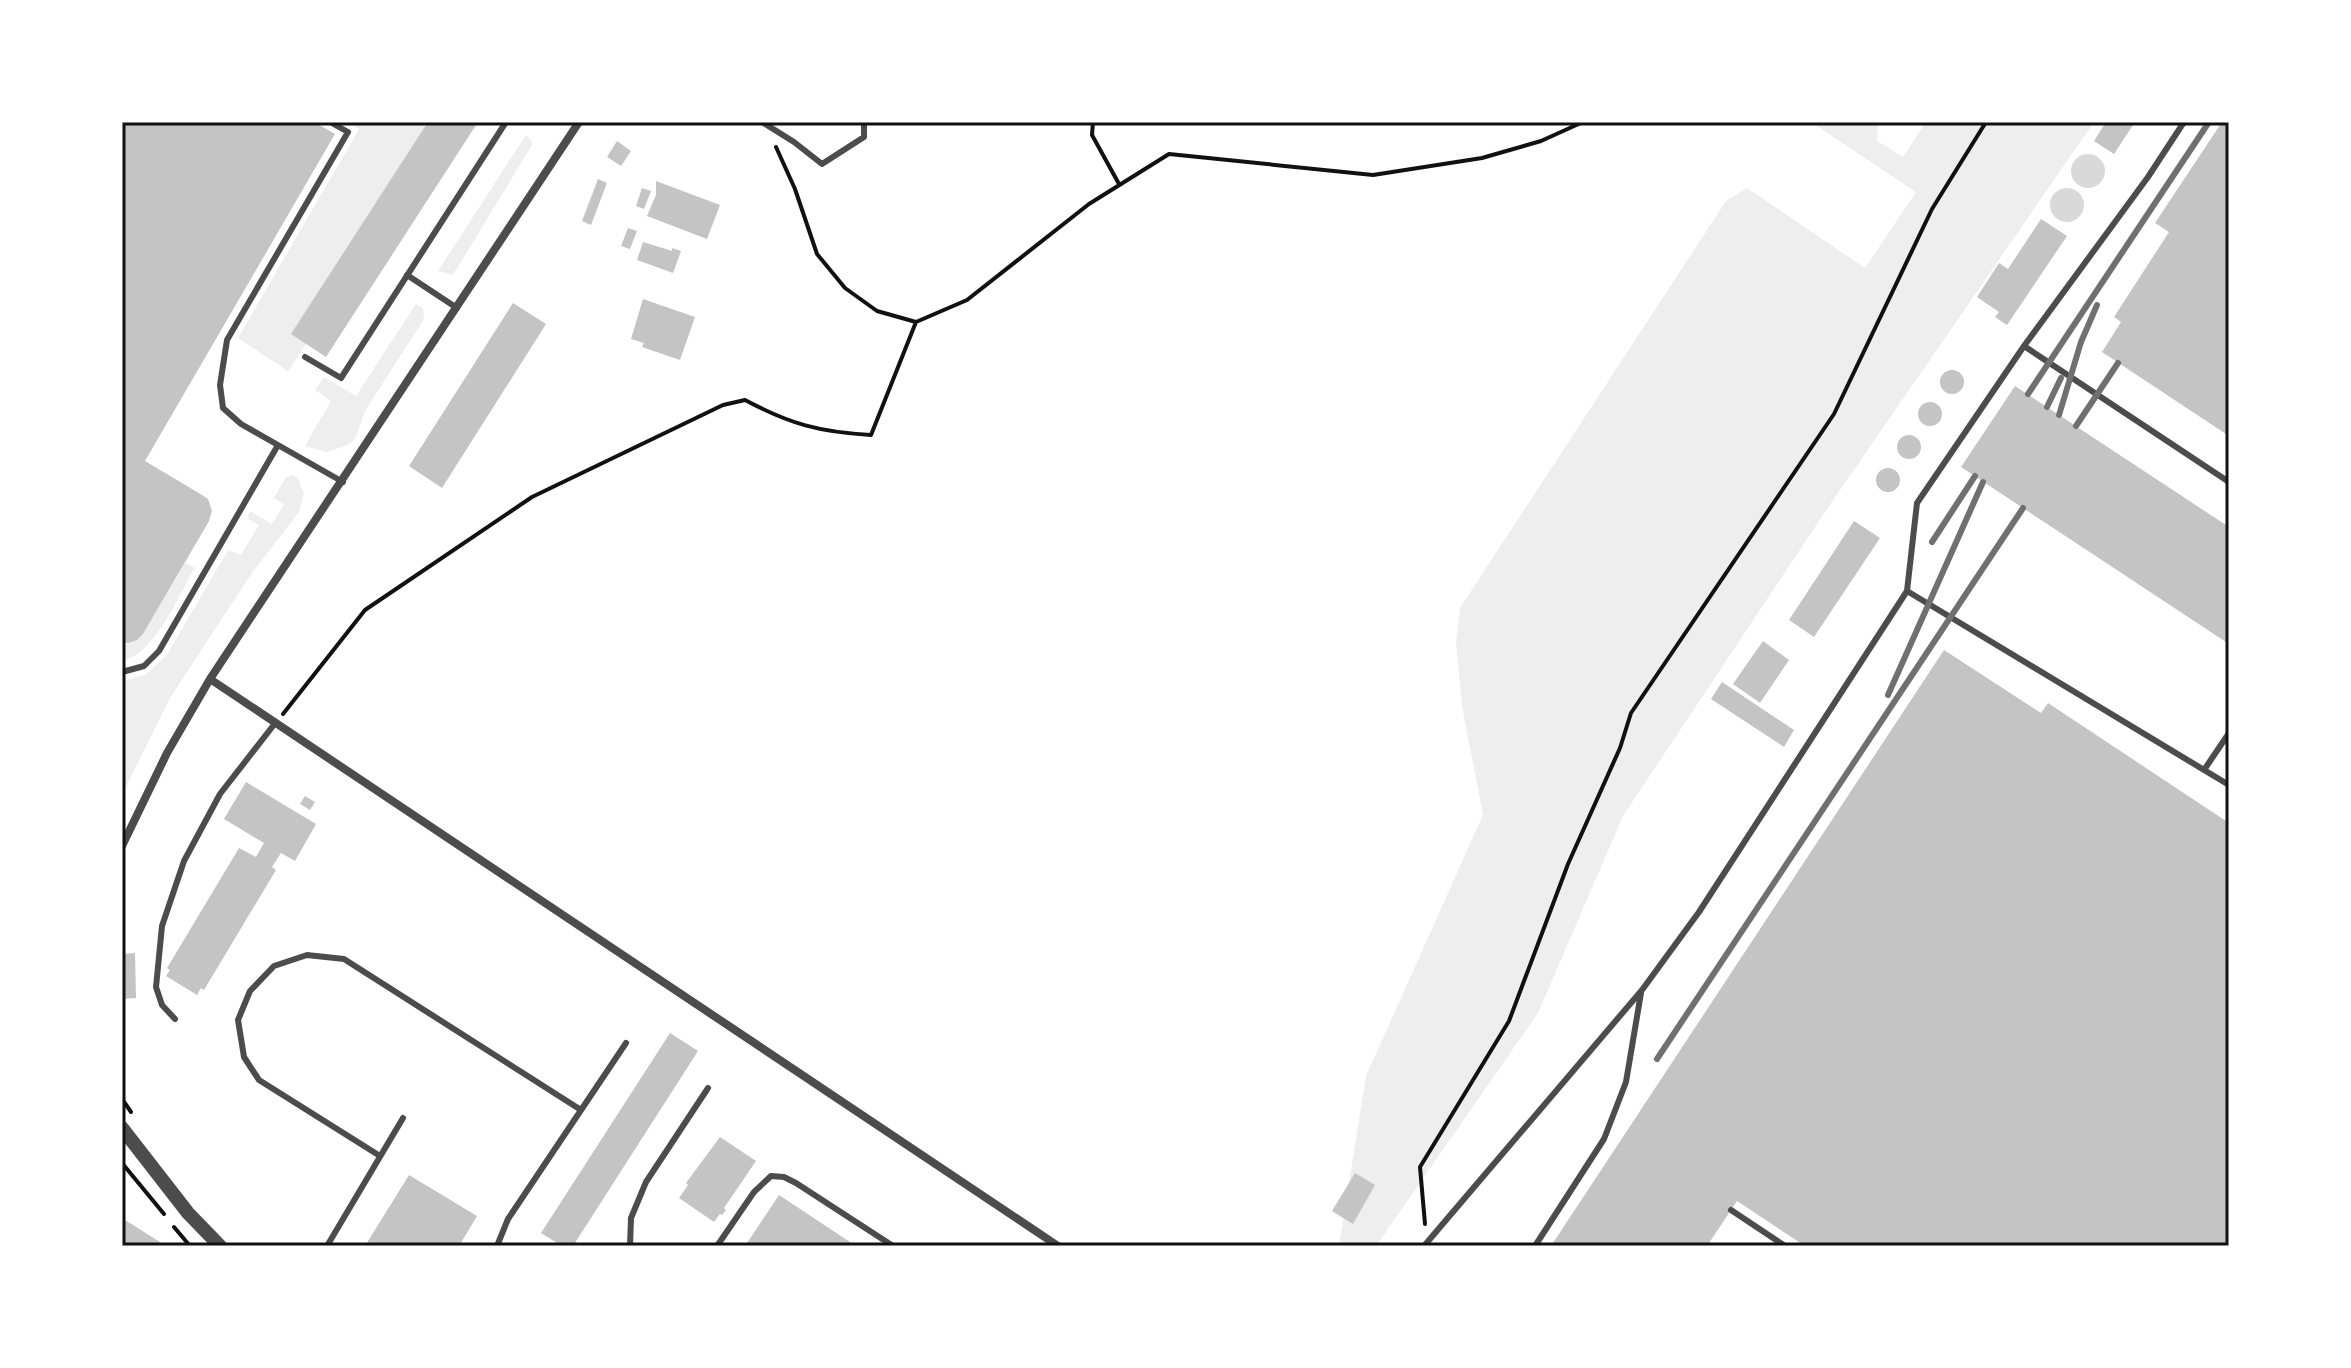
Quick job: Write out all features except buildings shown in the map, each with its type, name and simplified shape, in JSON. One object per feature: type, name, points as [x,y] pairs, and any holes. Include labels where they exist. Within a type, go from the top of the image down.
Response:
[{"type":"street","points":[[122,846],[167,753],[210,679],[579,122]]},
{"type":"street","points":[[210,679],[1058,1246]]},
{"type":"street","points":[[122,1128],[188,1213],[220,1246]]},
{"type":"lane","points":[[330,122],[348,132],[227,340],[220,385],[223,408],[241,424],[343,482]]},
{"type":"lane","points":[[305,357],[341,378],[506,122]]},
{"type":"lane","points":[[762,122],[822,164],[864,137],[864,122]]},
{"type":"lane","points":[[1425,1244],[1642,990],[1699,912],[1907,591],[1917,503],[2024,346],[2148,177],[2184,122]]},
{"type":"lane","points":[[407,275],[457,308]]},
{"type":"lane","points":[[2024,346],[2229,482]]},
{"type":"lane","points":[[122,672],[144,666],[159,651],[278,445]]},
{"type":"lane","points":[[1907,591],[2229,785]]},
{"type":"lane","points":[[175,1019],[162,1005],[156,987],[166,913],[184,861],[220,794],[276,722]]},
{"type":"lane","points":[[2204,770],[2229,733]]},
{"type":"lane","points":[[380,1156],[259,1080],[244,1057],[238,1020],[250,991],[274,966],[307,955],[344,959],[581,1110]]},
{"type":"lane","points":[[1535,1246],[1604,1139],[1626,1082],[1642,990]]},
{"type":"lane","points":[[497,1246],[508,1219],[626,1043]]},
{"type":"lane","points":[[630,1246],[631,1218],[646,1182],[708,1088]]},
{"type":"lane","points":[[327,1246],[403,1118]]},
{"type":"lane","points":[[717,1246],[754,1192],[771,1176],[796,1183],[893,1246]]},
{"type":"lane","points":[[1731,1210],[1785,1246]]},
{"type":"path","points":[[1093,122],[1092,135],[1119,185]]},
{"type":"path","points":[[771,136],[795,189],[817,254],[845,288],[877,311],[916,322],[967,300],[1089,204],[1169,154],[1373,175],[1482,158],[1541,141],[1583,122]]},
{"type":"path","points":[[1425,1244],[1420,1167],[1509,1021],[1568,864],[1620,748],[1631,713],[1834,414],[1932,209],[1986,122]]},
{"type":"path","points":[[276,722],[365,610],[532,497],[723,405],[745,400],[782,420],[836,433],[871,435],[916,322]]},
{"type":"path","points":[[122,1163],[190,1246]]},
{"type":"shaded area","points":[[348,122],[428,122],[306,344],[288,371],[238,338],[359,129]]},
{"type":"shaded area","points":[[1811,122],[1878,122],[1877,141],[1903,157],[1926,122],[2094,122],[1827,509],[1623,816],[1538,1013],[1376,1246],[1339,1246],[1366,1076],[1483,815],[1462,706],[1456,642],[1460,608],[1726,201],[1747,188],[1865,268],[1916,192]]},
{"type":"shaded area","points":[[526,135],[532,145],[458,267],[452,275],[438,271]]},
{"type":"shaded area","points":[[2088,154],[2100,159],[2105,171],[2100,183],[2088,188],[2076,183],[2071,171],[2076,159]]},
{"type":"shaded area","points":[[2067,188],[2079,193],[2084,205],[2079,217],[2067,222],[2055,217],[2050,205],[2055,193]]},
{"type":"shaded area","points":[[416,304],[423,309],[424,319],[365,411],[356,437],[350,444],[327,452],[305,446],[331,401],[315,390],[324,377],[356,396]]},
{"type":"shaded area","points":[[293,475],[304,493],[299,512],[251,574],[170,698],[122,795],[122,681],[145,675],[167,655],[228,550],[241,555],[259,525],[248,519],[249,513],[272,524],[284,504],[274,498],[286,477]]},
{"type":"shaded area","points":[[185,563],[195,568],[155,636],[134,656],[122,661],[122,642],[132,642],[143,634]]},
{"type":"railway","points":[[2028,394],[2209,122]]},
{"type":"railway","points":[[2059,415],[2081,342],[2097,305]]},
{"type":"railway","points":[[2076,426],[2118,363]]},
{"type":"railway","points":[[2047,407],[2061,378]]},
{"type":"railway","points":[[1932,542],[1975,476]]},
{"type":"railway","points":[[1888,695],[1983,482]]},
{"type":"railway","points":[[1657,1059],[2023,508]]}]
